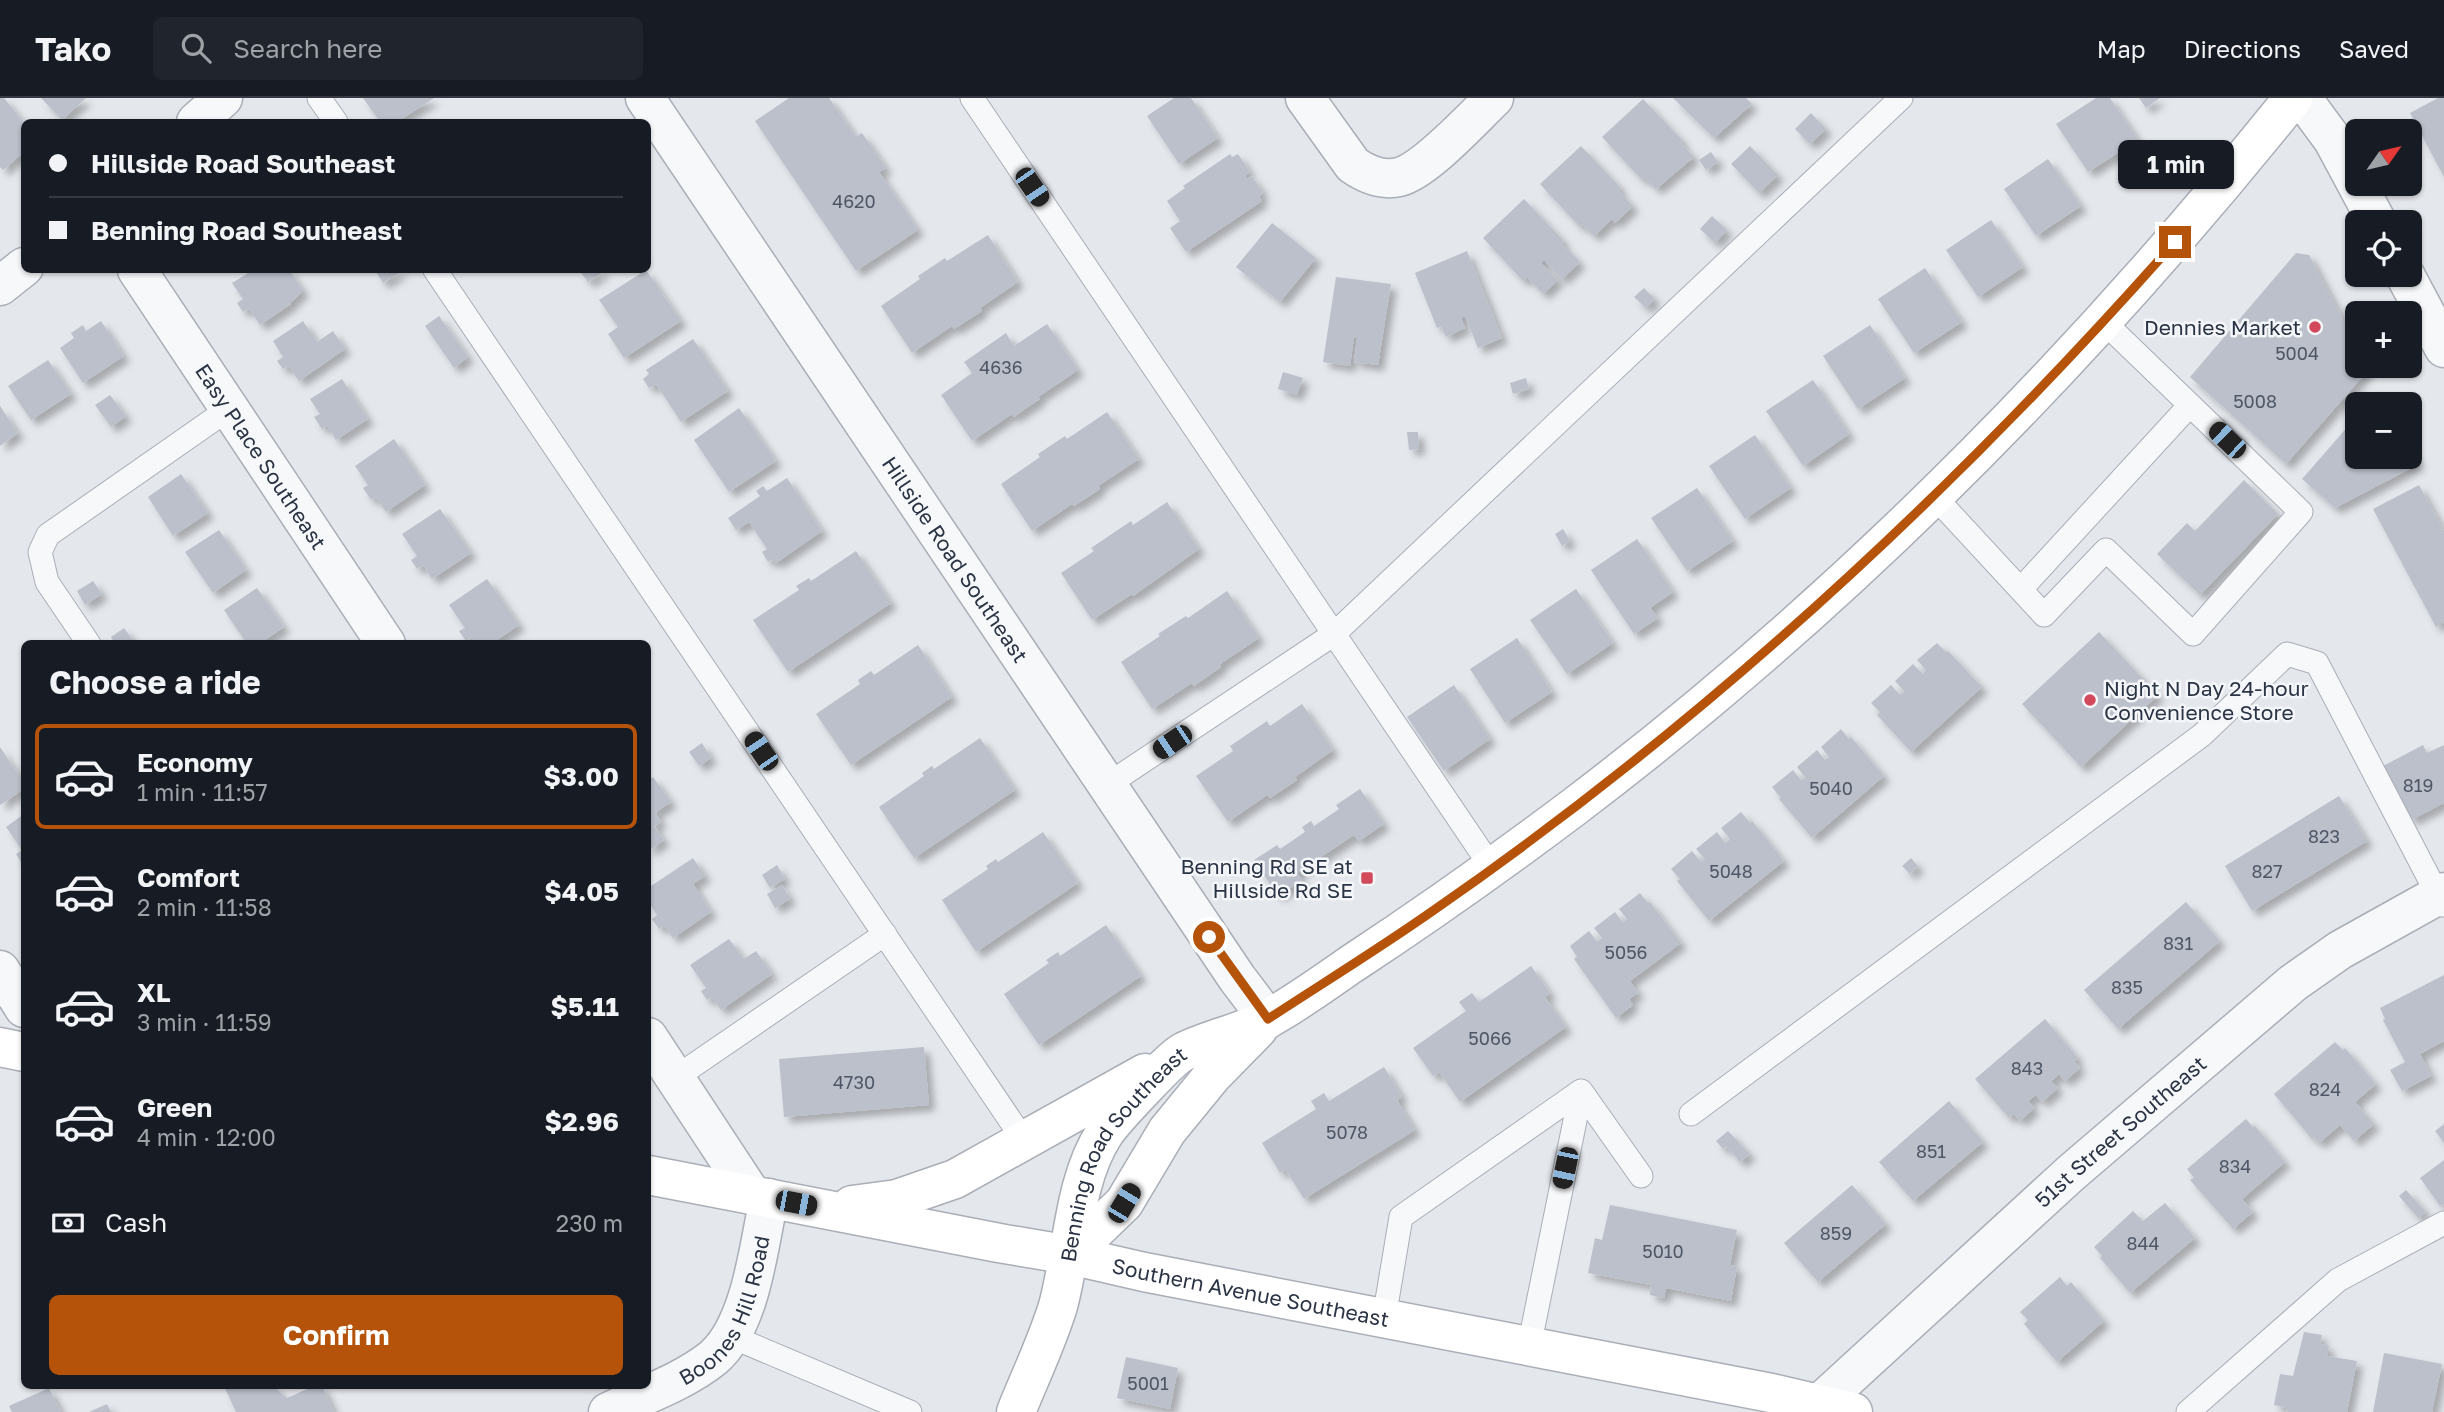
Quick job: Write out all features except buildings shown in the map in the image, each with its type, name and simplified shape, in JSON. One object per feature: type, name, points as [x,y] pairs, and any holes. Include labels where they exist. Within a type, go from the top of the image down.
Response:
[{"type":"main road","name":"Benning Road Southeast","points":[[1070,1255],[1124,1203],[1167,1131],[1212,1076],[1268,1019],[1434,910],[1492,868],[1658,741],[1855,571],[2014,417],[2104,322],[2189,226],[2293,98]]},
{"type":"main road","name":"Benning Road Southeast","points":[[1070,1255],[1080,1194],[1105,1133],[1177,1054],[1268,1019]]},
{"type":"main road","points":[[0,1047],[21,1051]]},
{"type":"main road","points":[[823,1209],[897,1199],[955,1179],[1177,1054]]},
{"type":"main road","name":"Southern Avenue Southeast","points":[[651,1176],[1771,1393],[1829,1409]]},
{"type":"main road","points":[[1016,1412],[1050,1330],[1070,1255]]},
{"type":"street","points":[[199,119],[223,98]]},
{"type":"street","name":"Hillside Road Southeast","points":[[645,98],[1237,978],[1268,1019]]},
{"type":"street","points":[[1305,98],[1353,165],[1363,172],[1388,178],[1401,177],[1425,162],[1494,98]]},
{"type":"street","points":[[2302,98],[2333,140],[2371,210]]},
{"type":"street","points":[[0,286],[21,269]]},
{"type":"street","name":"Easy Place Southeast","points":[[139,273],[383,640]]},
{"type":"street","points":[[2411,287],[2444,348]]},
{"type":"street","name":"51st Street Southeast","points":[[1829,1409],[2071,1173],[2293,983],[2340,950],[2442,898]]},
{"type":"street","points":[[0,970],[21,1003]]},
{"type":"street","points":[[651,1042],[760,1197]]},
{"type":"street","name":"Boones Hill Road","points":[[608,1412],[683,1377],[714,1357],[740,1322],[760,1197]]},
{"type":"lane","points":[[319,98],[334,119]]},
{"type":"lane","points":[[972,98],[1492,868]]},
{"type":"lane","points":[[1107,785],[1334,634],[1901,98]]},
{"type":"lane","points":[[437,273],[1024,1142]]},
{"type":"lane","points":[[1933,495],[2045,615],[2106,550],[2193,634],[2301,512],[2104,322]]},
{"type":"lane","points":[[2021,589],[2190,405]]},
{"type":"lane","points":[[86,640],[47,582],[40,552],[48,535],[229,408]]},
{"type":"lane","points":[[1691,1114],[2202,735],[2287,654],[2317,663],[2442,898]]},
{"type":"lane","points":[[675,1078],[885,934]]},
{"type":"lane","points":[[1580,1091],[1641,1176]]},
{"type":"lane","points":[[1384,1318],[1401,1217],[1580,1091]]},
{"type":"lane","points":[[1529,1347],[1580,1091]]},
{"type":"lane","points":[[2188,1412],[2337,1280],[2444,1223]]},
{"type":"lane","points":[[730,1336],[910,1412]]},
{"type":"place","name":"Dennies Market","points":[[2315,327]]},
{"type":"place","name":"Night N Day 24-hour Convenience Store","points":[[2090,700]]},
{"type":"place","name":"Benning Rd SE at Hillside Rd SE","points":[[1367,878]]},
{"type":"route","points":[[1209,937],[1268,1019],[1434,910],[1658,741],[1780,639],[1874,554],[2014,417],[2175,242]]}]
